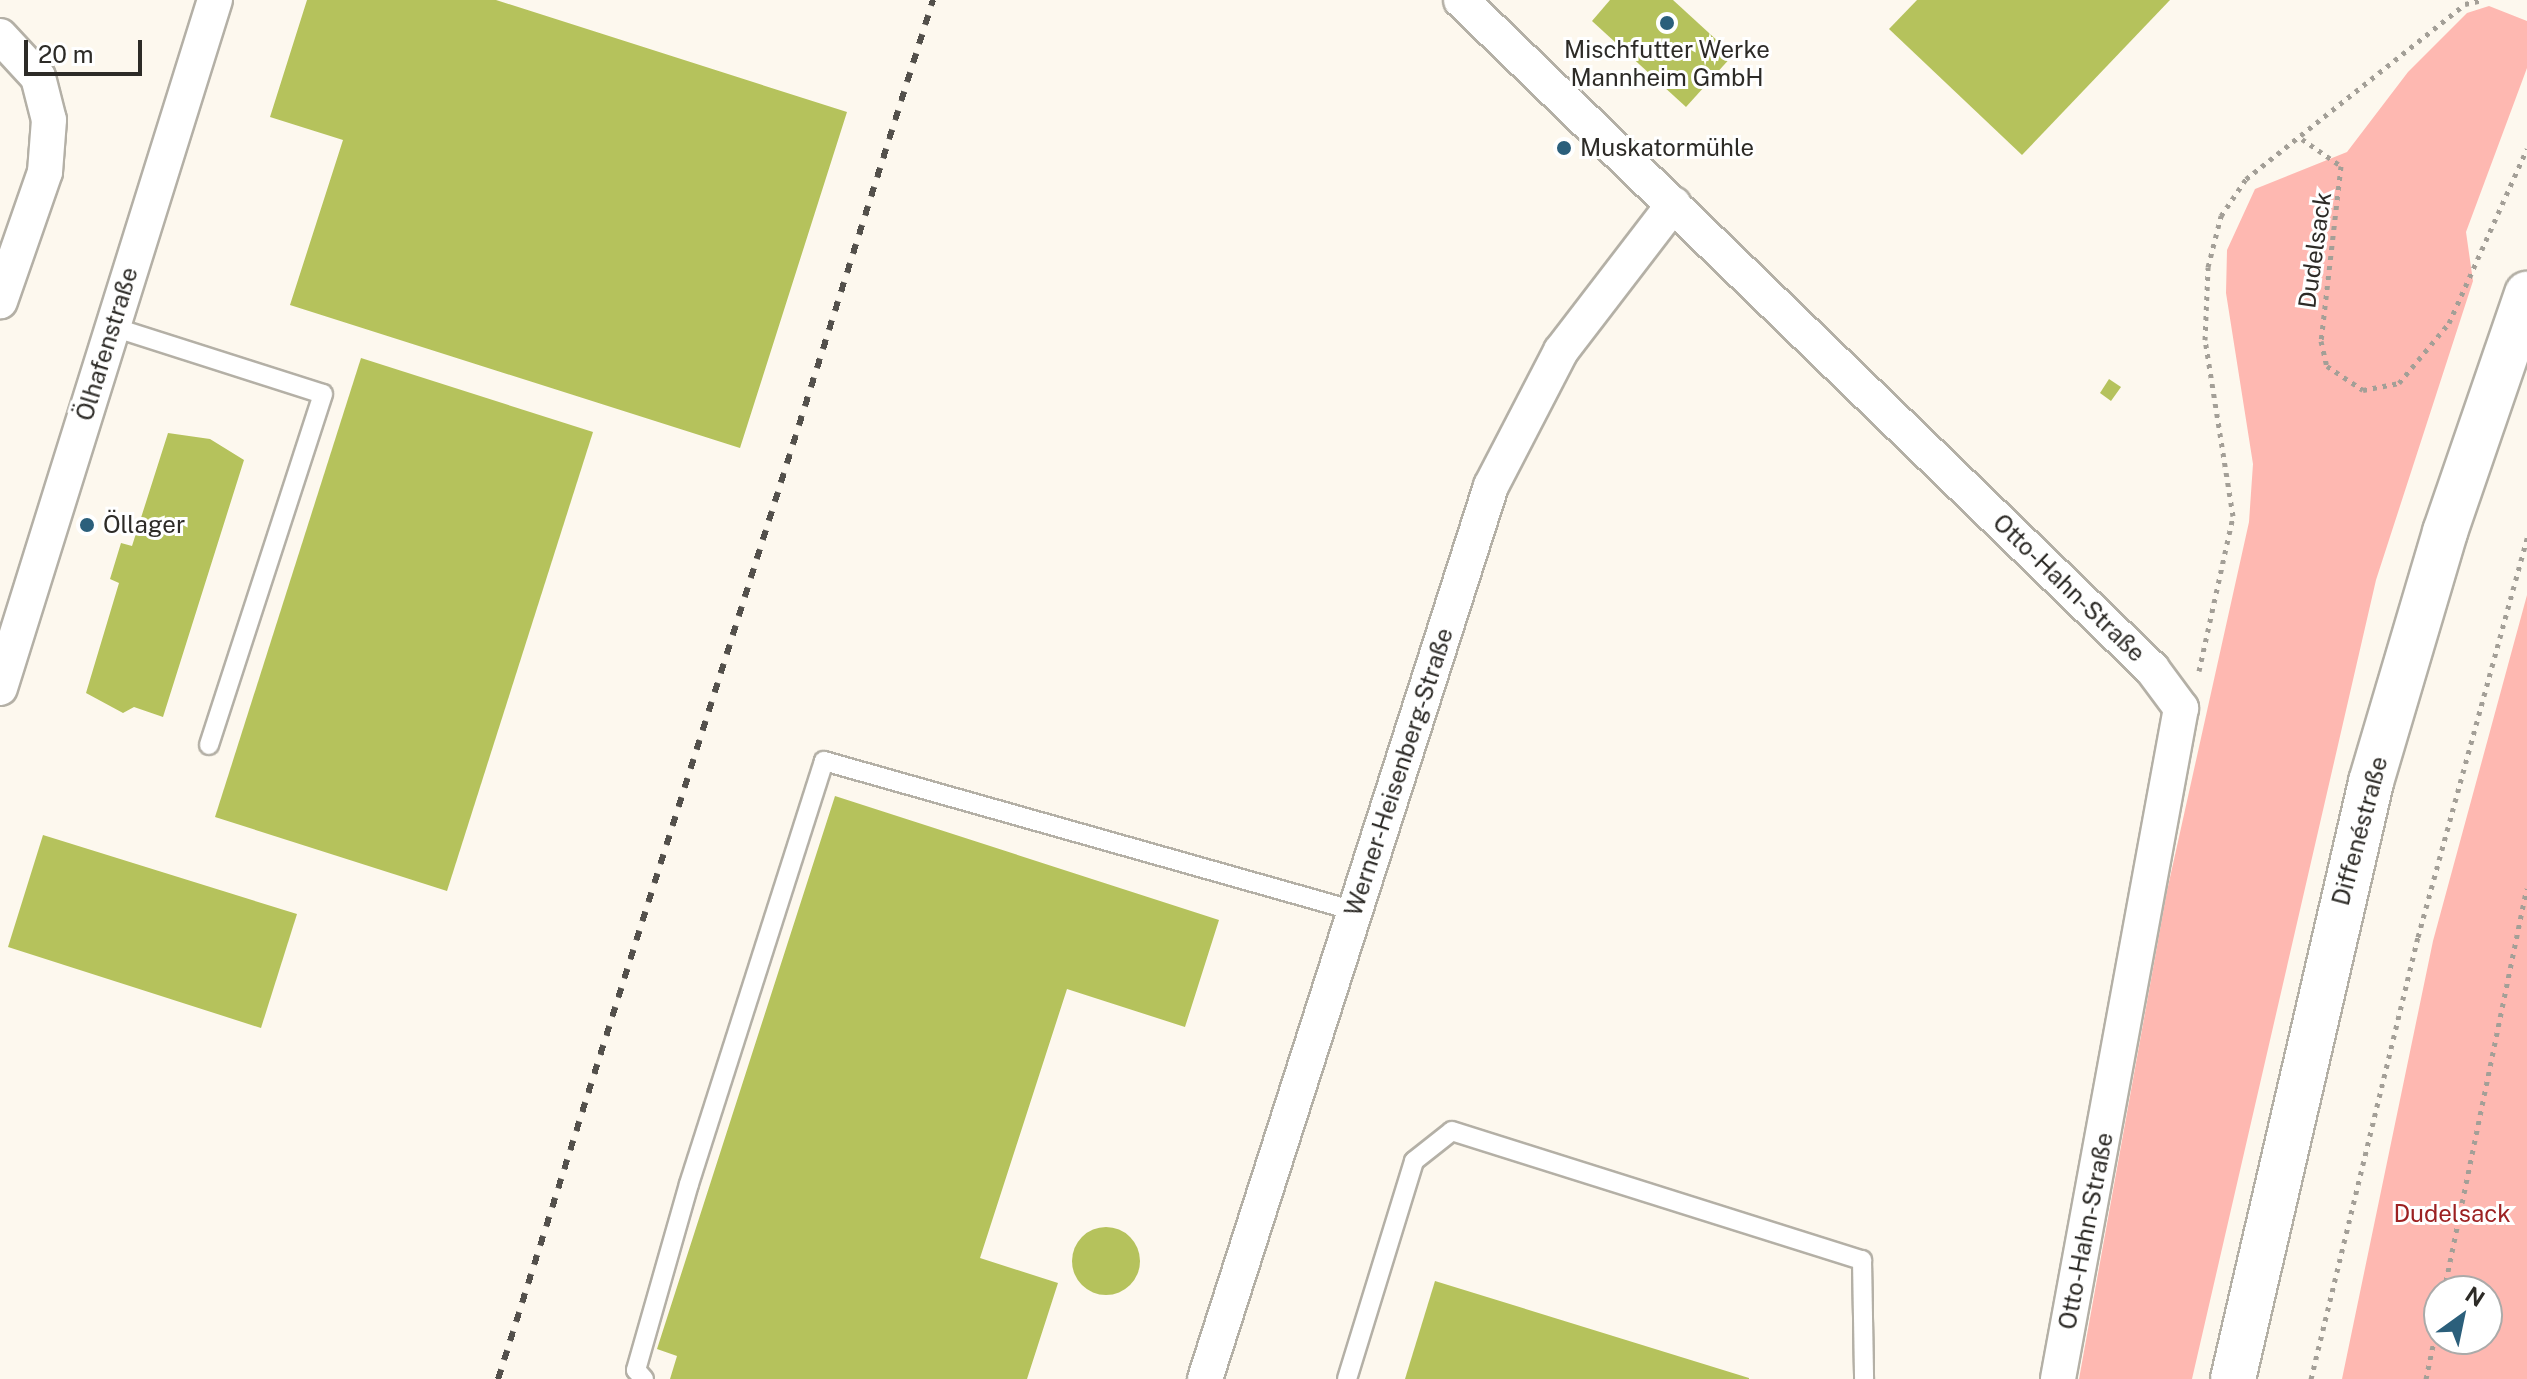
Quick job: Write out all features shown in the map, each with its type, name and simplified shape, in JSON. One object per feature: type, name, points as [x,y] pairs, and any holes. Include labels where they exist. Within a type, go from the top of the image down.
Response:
[{"type":"main road","name":"Diffenéstraße","points":[[2233,1379],[2371,782],[2445,532],[2527,294]]},
{"type":"street","name":"Ölhafenstraße","points":[[0,688],[215,0]]},
{"type":"street","name":"Otto-Hahn-Straße","points":[[1461,0],[2152,669],[2181,708],[2058,1379]]},
{"type":"street","points":[[0,36],[38,77],[49,120],[45,172],[0,301]]},
{"type":"street","name":"Werner-Heisenberg-Straße","points":[[1205,1379],[1491,486],[1561,351],[1674,204]]},
{"type":"lane","points":[[113,327],[323,394],[209,745]]},
{"type":"lane","points":[[644,1379],[636,1370],[689,1184],[824,761],[1355,911]]},
{"type":"lane","points":[[1347,1379],[1414,1161],[1452,1131],[1862,1260],[1864,1379]]},
{"type":"path","points":[[2181,708],[2203,662],[2233,516],[2205,340],[2208,267],[2221,216],[2246,179],[2302,139],[2465,4],[2483,0]]},
{"type":"path","name":"Dudelsack","points":[[2302,139],[2341,166],[2321,341],[2327,366],[2363,390],[2399,383],[2449,323],[2527,149]]},
{"type":"path","points":[[2311,1379],[2418,937],[2527,538]]},
{"type":"path","points":[[2447,1275],[2527,888]]},
{"type":"path","points":[[2426,1379],[2431,1355]]},
{"type":"green space","points":[[2489,6],[2527,21],[2527,68],[2466,232],[2473,281],[2376,580],[2192,1379],[2079,1379],[2167,891],[2249,522],[2253,464],[2226,293],[2227,250],[2255,189],[2347,152],[2408,72],[2467,13]]},
{"type":"green space","name":"Dudelsack","points":[[2527,595],[2527,1379],[2342,1379],[2433,941]]},
{"type":"building","points":[[307,0],[496,0],[847,112],[740,448],[290,305],[343,140],[270,117]]},
{"type":"building","points":[[1610,0],[1673,0],[1733,55],[1686,107],[1592,21]]},
{"type":"building","points":[[1917,0],[2170,0],[2022,155],[1889,29]]},
{"type":"building","points":[[361,358],[593,432],[447,891],[215,817]]},
{"type":"building","points":[[2109,379],[2121,387],[2111,401],[2100,393]]},
{"type":"building","points":[[168,433],[210,439],[244,460],[163,717],[134,707],[123,713],[86,693],[119,583],[110,579],[121,543],[132,546]]},
{"type":"building","points":[[835,796],[1219,920],[1185,1027],[1067,989],[980,1258],[1058,1283],[1027,1379],[670,1379],[677,1356],[657,1349]]},
{"type":"building","points":[[43,835],[297,914],[261,1028],[8,947]]},
{"type":"building","points":[[1106,1227],[1130,1237],[1140,1261],[1130,1285],[1106,1295],[1082,1285],[1072,1261],[1082,1237]]},
{"type":"building","points":[[1435,1281],[1749,1378],[1749,1379],[1405,1379]]},
{"type":"railway","points":[[498,1379],[933,0]]},
{"type":"place","name":"Mischfutter Werke Mannheim GmbH","points":[[1667,23]]},
{"type":"place","name":"Muskatormühle","points":[[1564,148]]},
{"type":"place","name":"Öllager","points":[[87,525]]}]
